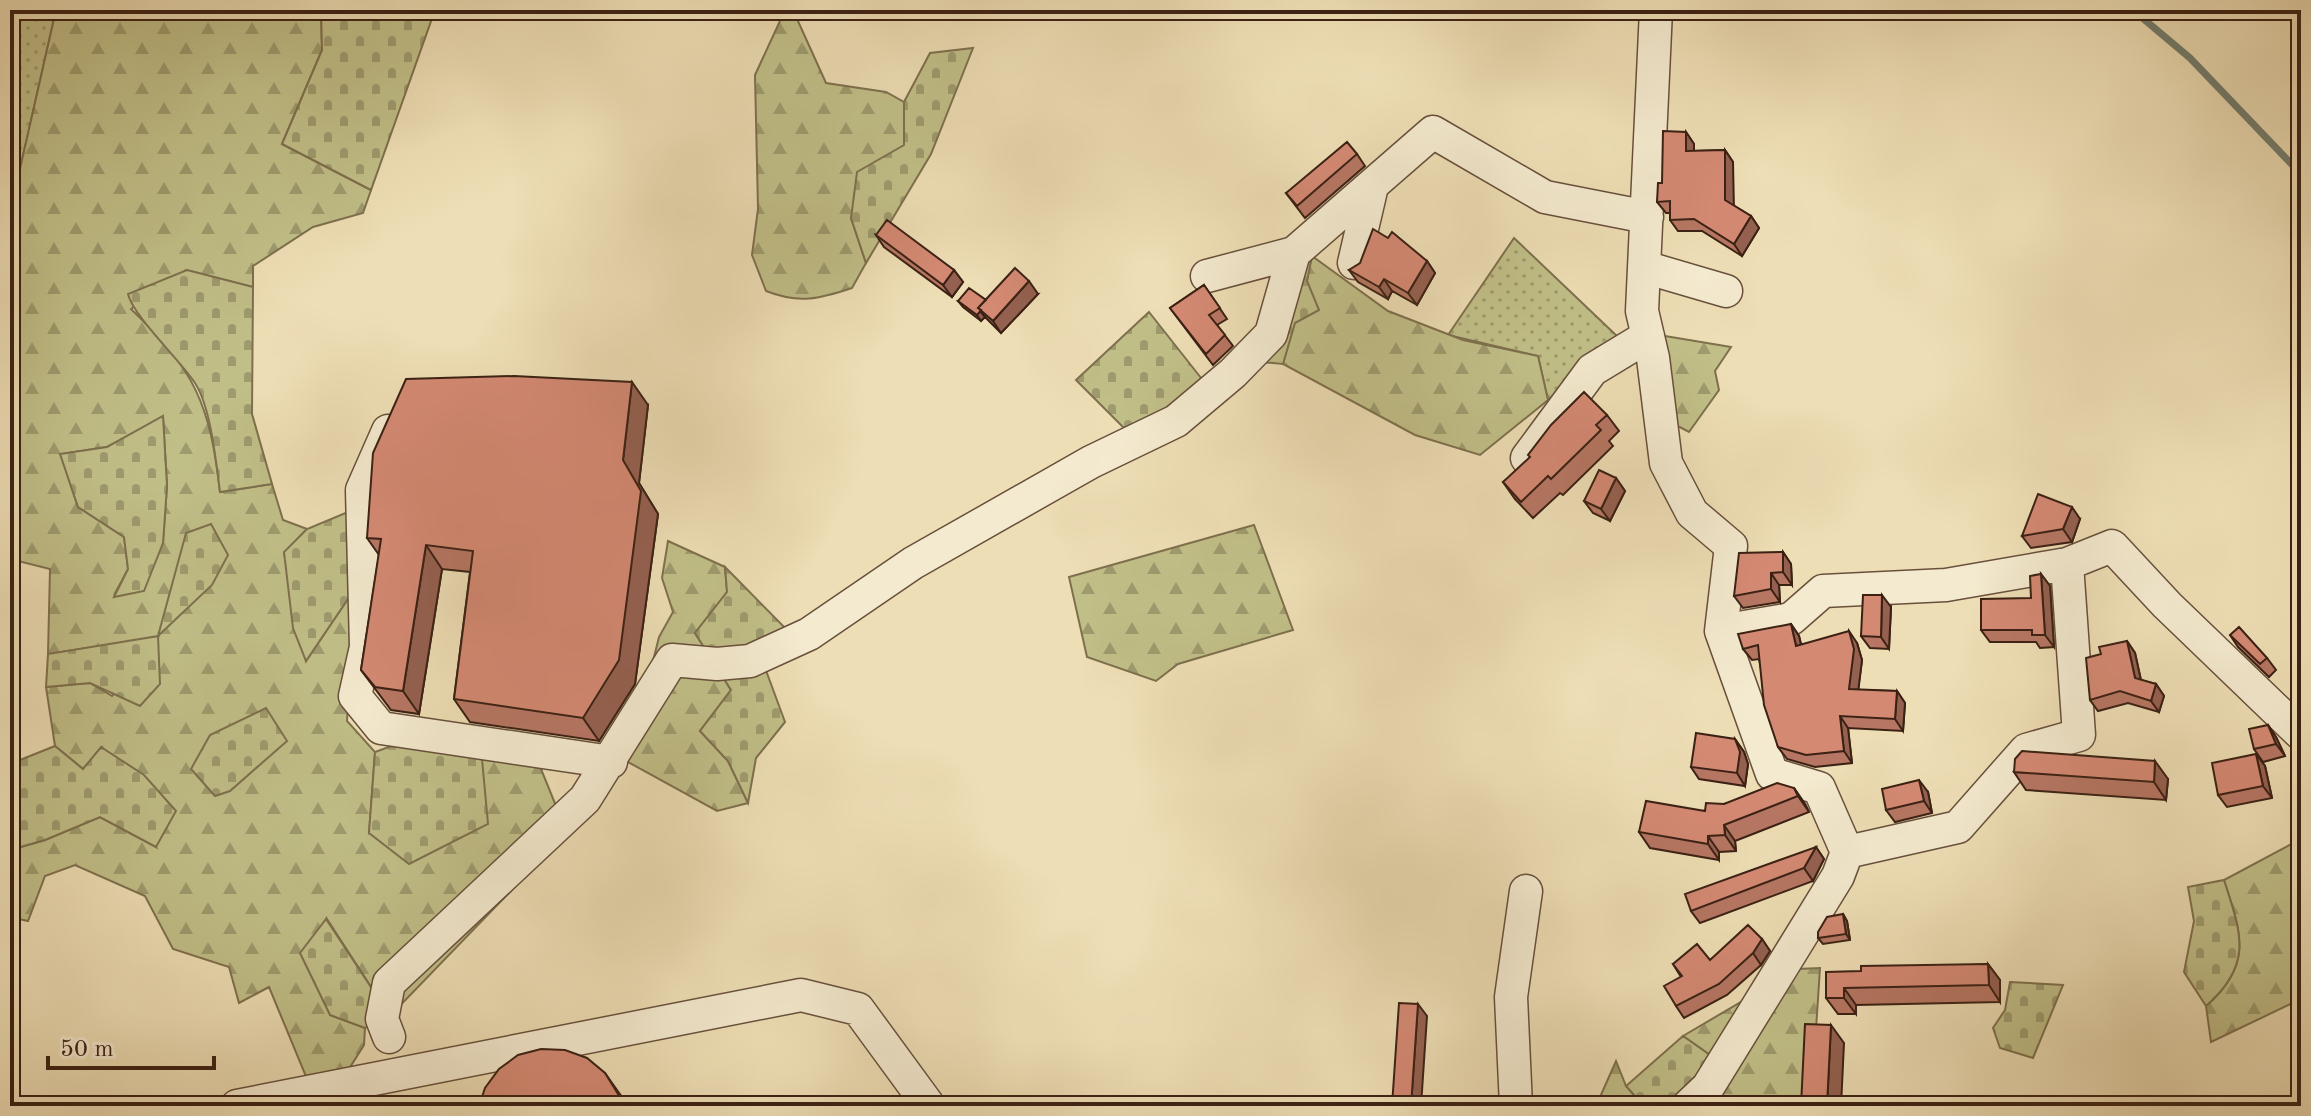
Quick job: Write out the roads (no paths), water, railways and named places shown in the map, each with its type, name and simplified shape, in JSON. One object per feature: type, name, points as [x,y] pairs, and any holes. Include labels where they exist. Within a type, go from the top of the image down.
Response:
[{"type":"street","points":[[1656,10],[1642,311],[1666,463],[1692,513],[1731,546],[1721,631],[1772,774],[1819,788],[1847,852]]},
{"type":"street","points":[[1207,276],[1294,253],[1433,132],[1545,197],[1647,217]]},
{"type":"street","points":[[1354,263],[1372,186]]},
{"type":"street","points":[[389,1037],[382,1019],[389,983],[585,799],[611,762],[672,660],[717,664],[750,661],[809,634],[926,555],[1091,462],[1176,421],[1233,373],[1271,334],[1294,253]]},
{"type":"street","points":[[1644,267],[1726,291]]},
{"type":"street","points":[[1527,458],[1592,370],[1648,336]]},
{"type":"street","points":[[398,410],[362,490],[366,647],[355,696],[381,728],[611,762]]},
{"type":"street","points":[[1721,631],[1791,619],[1823,591],[1946,585],[2067,564],[2112,546],[2167,605],[2301,734]]},
{"type":"street","points":[[1688,1106],[1716,1074],[1838,876],[1841,860],[1847,852],[1958,827],[2026,750],[2079,735],[2067,564]]},
{"type":"street","points":[[1516,1106],[1511,997],[1526,891]]},
{"type":"street","points":[[237,1106],[801,995],[858,1009],[929,1106]]},
{"type":"waterway","points":[[2133,10],[2190,58],[2301,174]]}]
